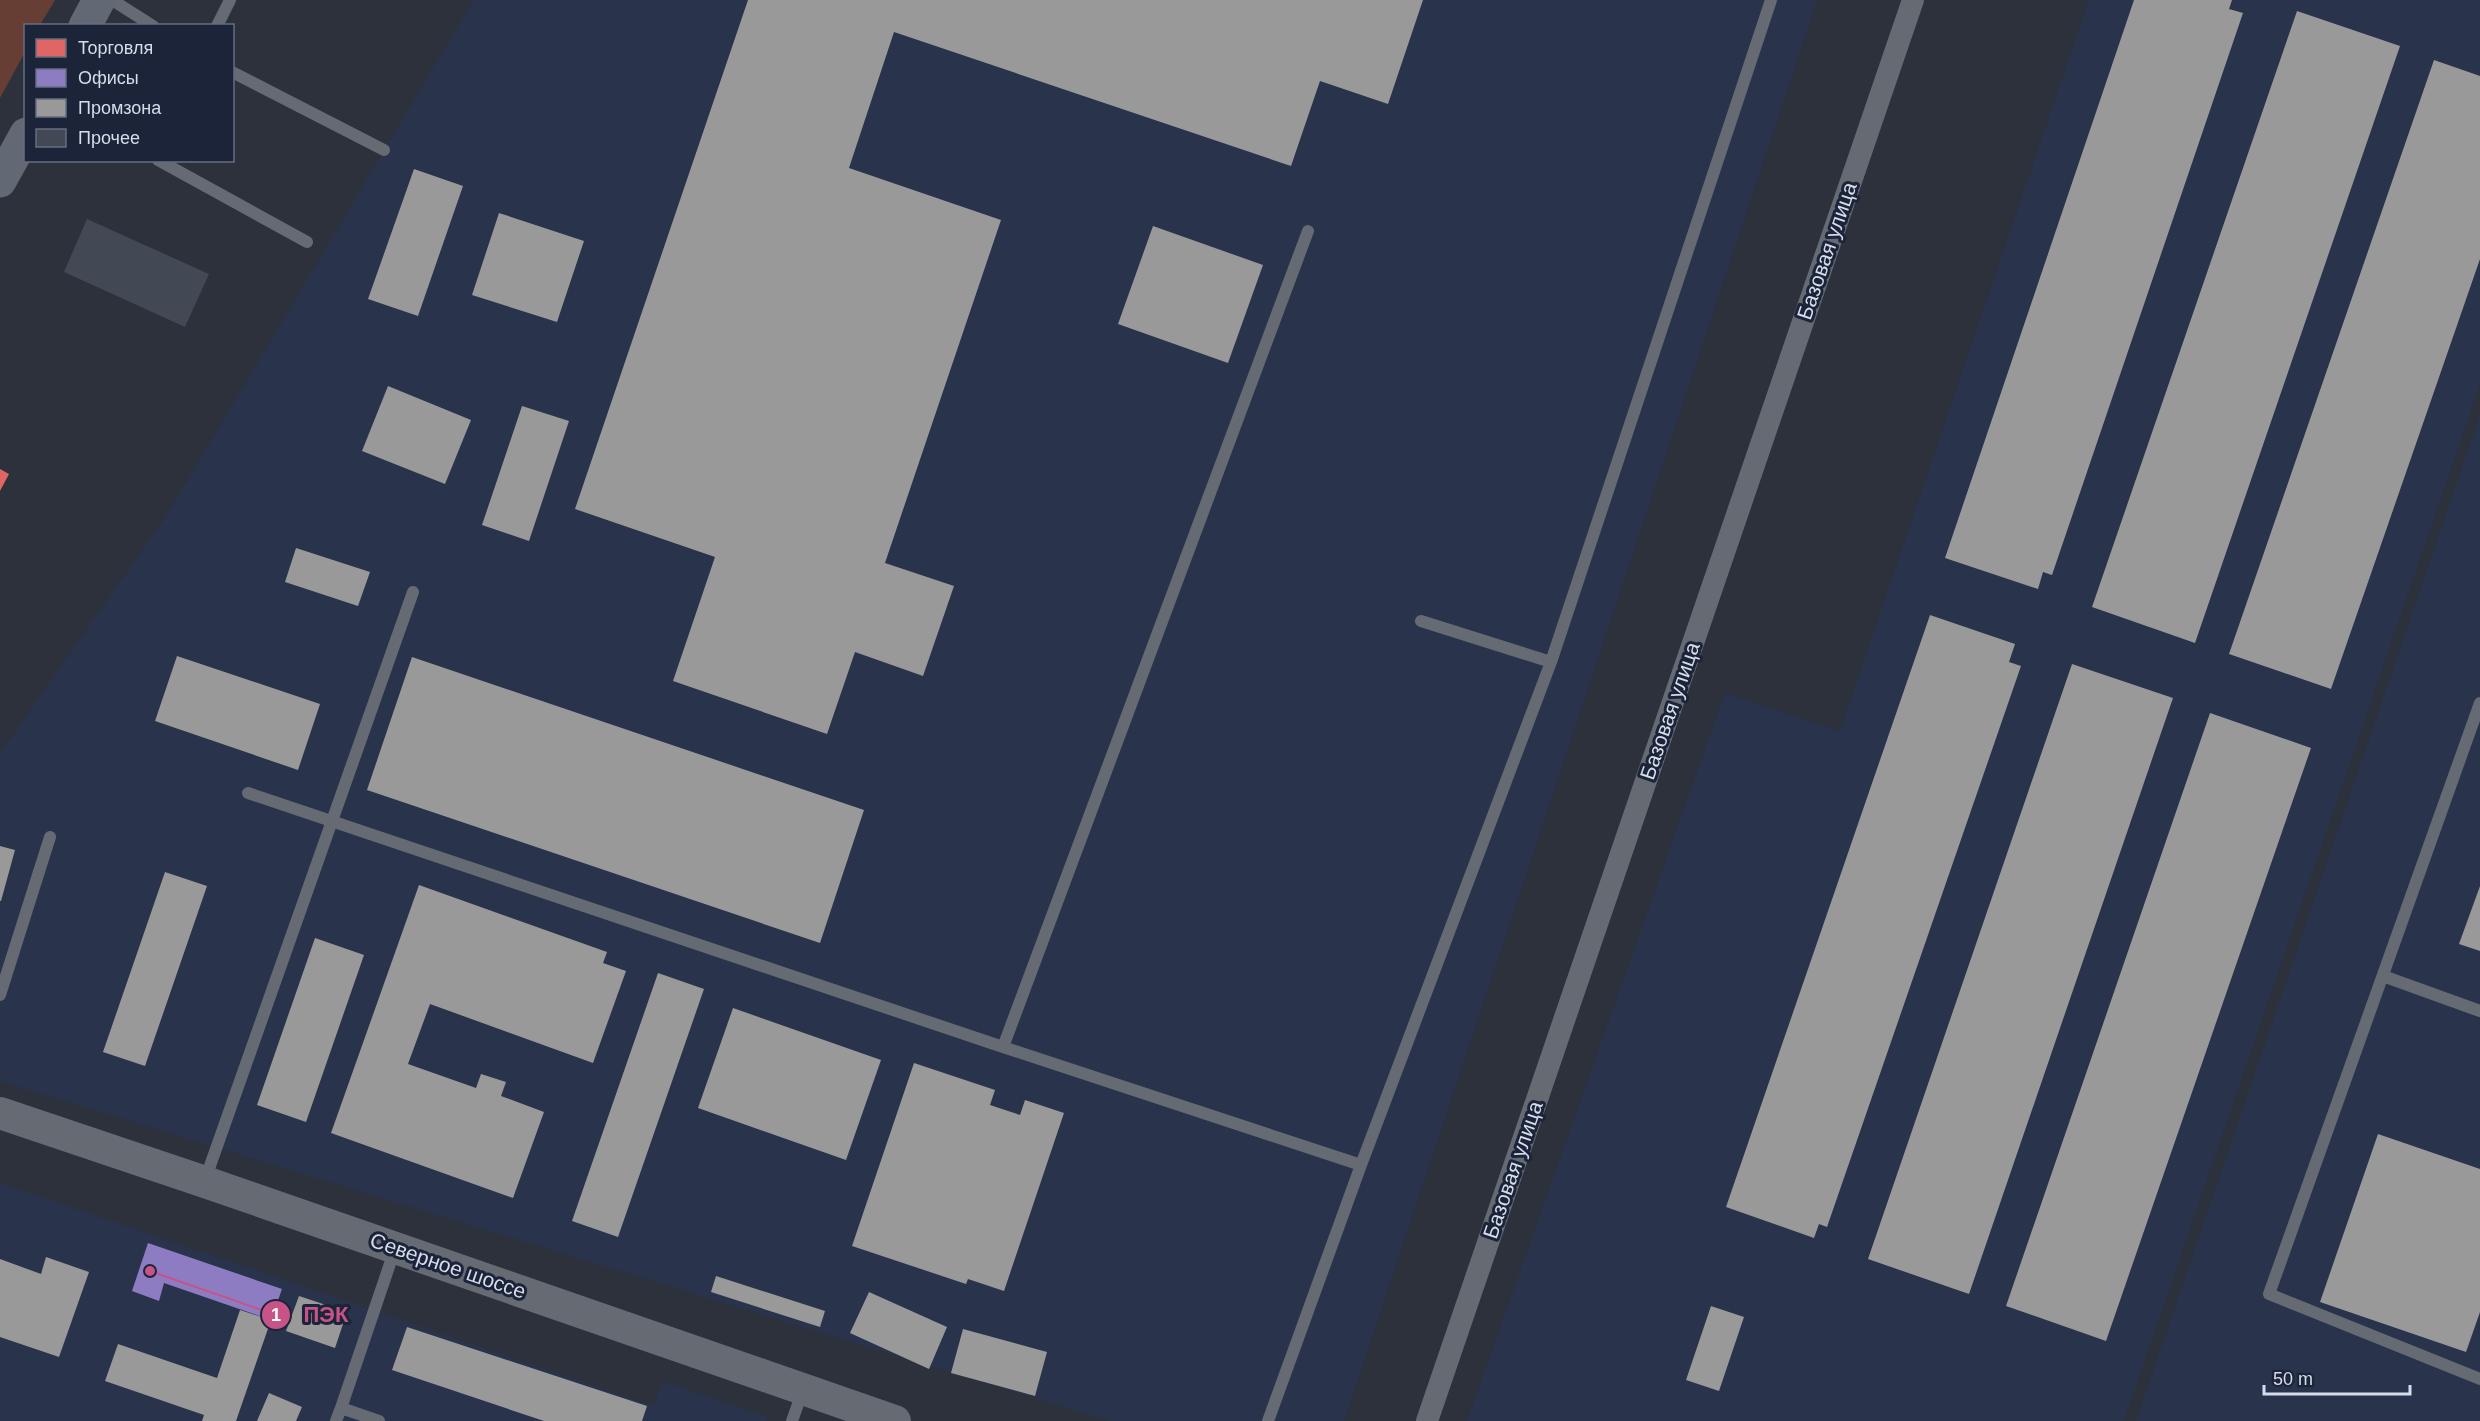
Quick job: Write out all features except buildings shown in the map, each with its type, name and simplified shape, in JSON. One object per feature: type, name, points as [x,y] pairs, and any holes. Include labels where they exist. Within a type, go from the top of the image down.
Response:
[{"type":"main road","points":[[86,24],[99,0]]},
{"type":"main road","points":[[0,181],[24,138]]},
{"type":"main road","name":"Северное шоссе","points":[[0,1113],[886,1419]]},
{"type":"street","name":"Базовая улица","points":[[1427,1421],[1913,0]]},
{"type":"lane","points":[[112,0],[150,24]]},
{"type":"lane","points":[[218,24],[230,0]]},
{"type":"lane","points":[[1268,1421],[1361,1165],[1551,662],[1771,0]]},
{"type":"lane","points":[[234,73],[384,150]]},
{"type":"lane","points":[[162,162],[307,242]]},
{"type":"lane","points":[[1003,1047],[1308,231]]},
{"type":"lane","points":[[204,1182],[413,592]]},
{"type":"lane","points":[[1421,621],[1551,662]]},
{"type":"lane","points":[[2480,703],[2476,729],[2383,976],[2269,1294],[2480,1379]]},
{"type":"lane","points":[[248,793],[1361,1165]]},
{"type":"lane","points":[[0,995],[6,958],[50,837]]},
{"type":"lane","points":[[2383,976],[2480,1011]]},
{"type":"lane","points":[[336,1421],[396,1248]]},
{"type":"lane","points":[[792,1421],[803,1389]]},
{"type":"lane","points":[[341,1408],[379,1421]]},
{"type":"shaded area","points":[[0,0],[55,0],[41,24],[24,24],[24,54],[0,98]]},
{"type":"shaded area","points":[[474,0],[1817,0],[1344,1421],[1110,1421],[0,1081],[0,753],[165,518]]},
{"type":"shaded area","points":[[2089,0],[2480,0],[2480,384],[2124,1421],[1467,1421],[1725,693],[1840,731]]},
{"type":"shaded area","points":[[2480,415],[2480,1421],[2136,1421]]},
{"type":"shaded area","points":[[0,1183],[654,1406],[663,1381],[768,1417],[766,1421],[0,1421]]},
{"type":"place","name":"ПЭК","points":[[150,1271]]}]
